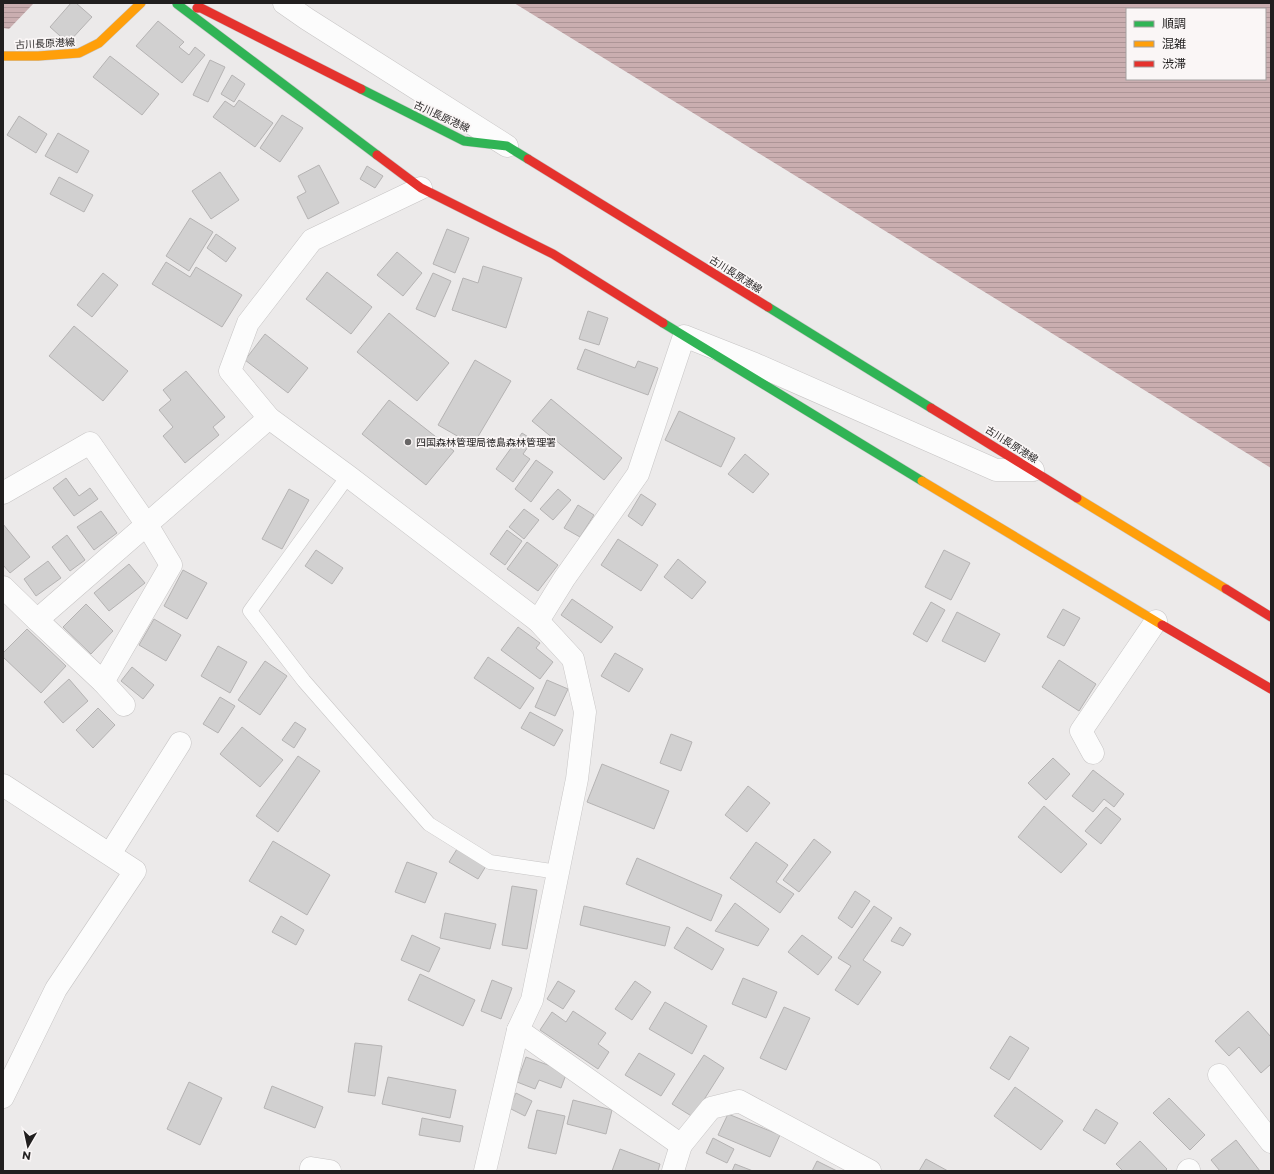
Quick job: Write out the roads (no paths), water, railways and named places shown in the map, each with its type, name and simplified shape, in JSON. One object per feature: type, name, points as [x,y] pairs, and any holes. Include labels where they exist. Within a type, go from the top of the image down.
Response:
[{"type":"main road","name":"古川長原港線","points":[[3,56],[38,56],[79,53],[99,43],[141,3]]},
{"type":"main road","name":"古川長原港線","points":[[166,3],[202,8],[464,141],[507,146],[1271,617]]},
{"type":"main road","points":[[177,4],[421,188],[553,254],[684,336],[1066,568],[1271,689]]},
{"type":"street","points":[[284,3],[306,19],[507,146]]},
{"type":"street","points":[[421,188],[312,240],[248,323],[230,371],[269,418],[348,476],[538,621],[573,659],[585,712],[576,779],[532,1000],[518,1030],[486,1171]]},
{"type":"street","points":[[538,621],[564,579],[638,474],[684,336],[756,364],[996,470],[1033,470]]},
{"type":"street","points":[[36,620],[269,418]]},
{"type":"street","points":[[3,493],[90,442],[147,525],[171,565],[103,682]]},
{"type":"street","points":[[3,587],[103,682],[124,704]]},
{"type":"street","points":[[1093,753],[1081,731],[1156,621]]},
{"type":"street","points":[[110,854],[180,743]]},
{"type":"street","points":[[3,785],[135,871],[56,989],[3,1097]]},
{"type":"street","points":[[518,1030],[681,1145]]},
{"type":"street","points":[[1219,1076],[1271,1142]]},
{"type":"street","points":[[673,1171],[681,1145],[711,1108],[739,1101],[870,1171]]},
{"type":"street","points":[[311,1171],[311,1168],[330,1171]]},
{"type":"lane","points":[[348,476],[250,611],[304,681],[429,824],[490,862],[558,872]]},
{"type":"place","name":"四国森林管理局徳島森林管理署","points":[[408,442]]}]
